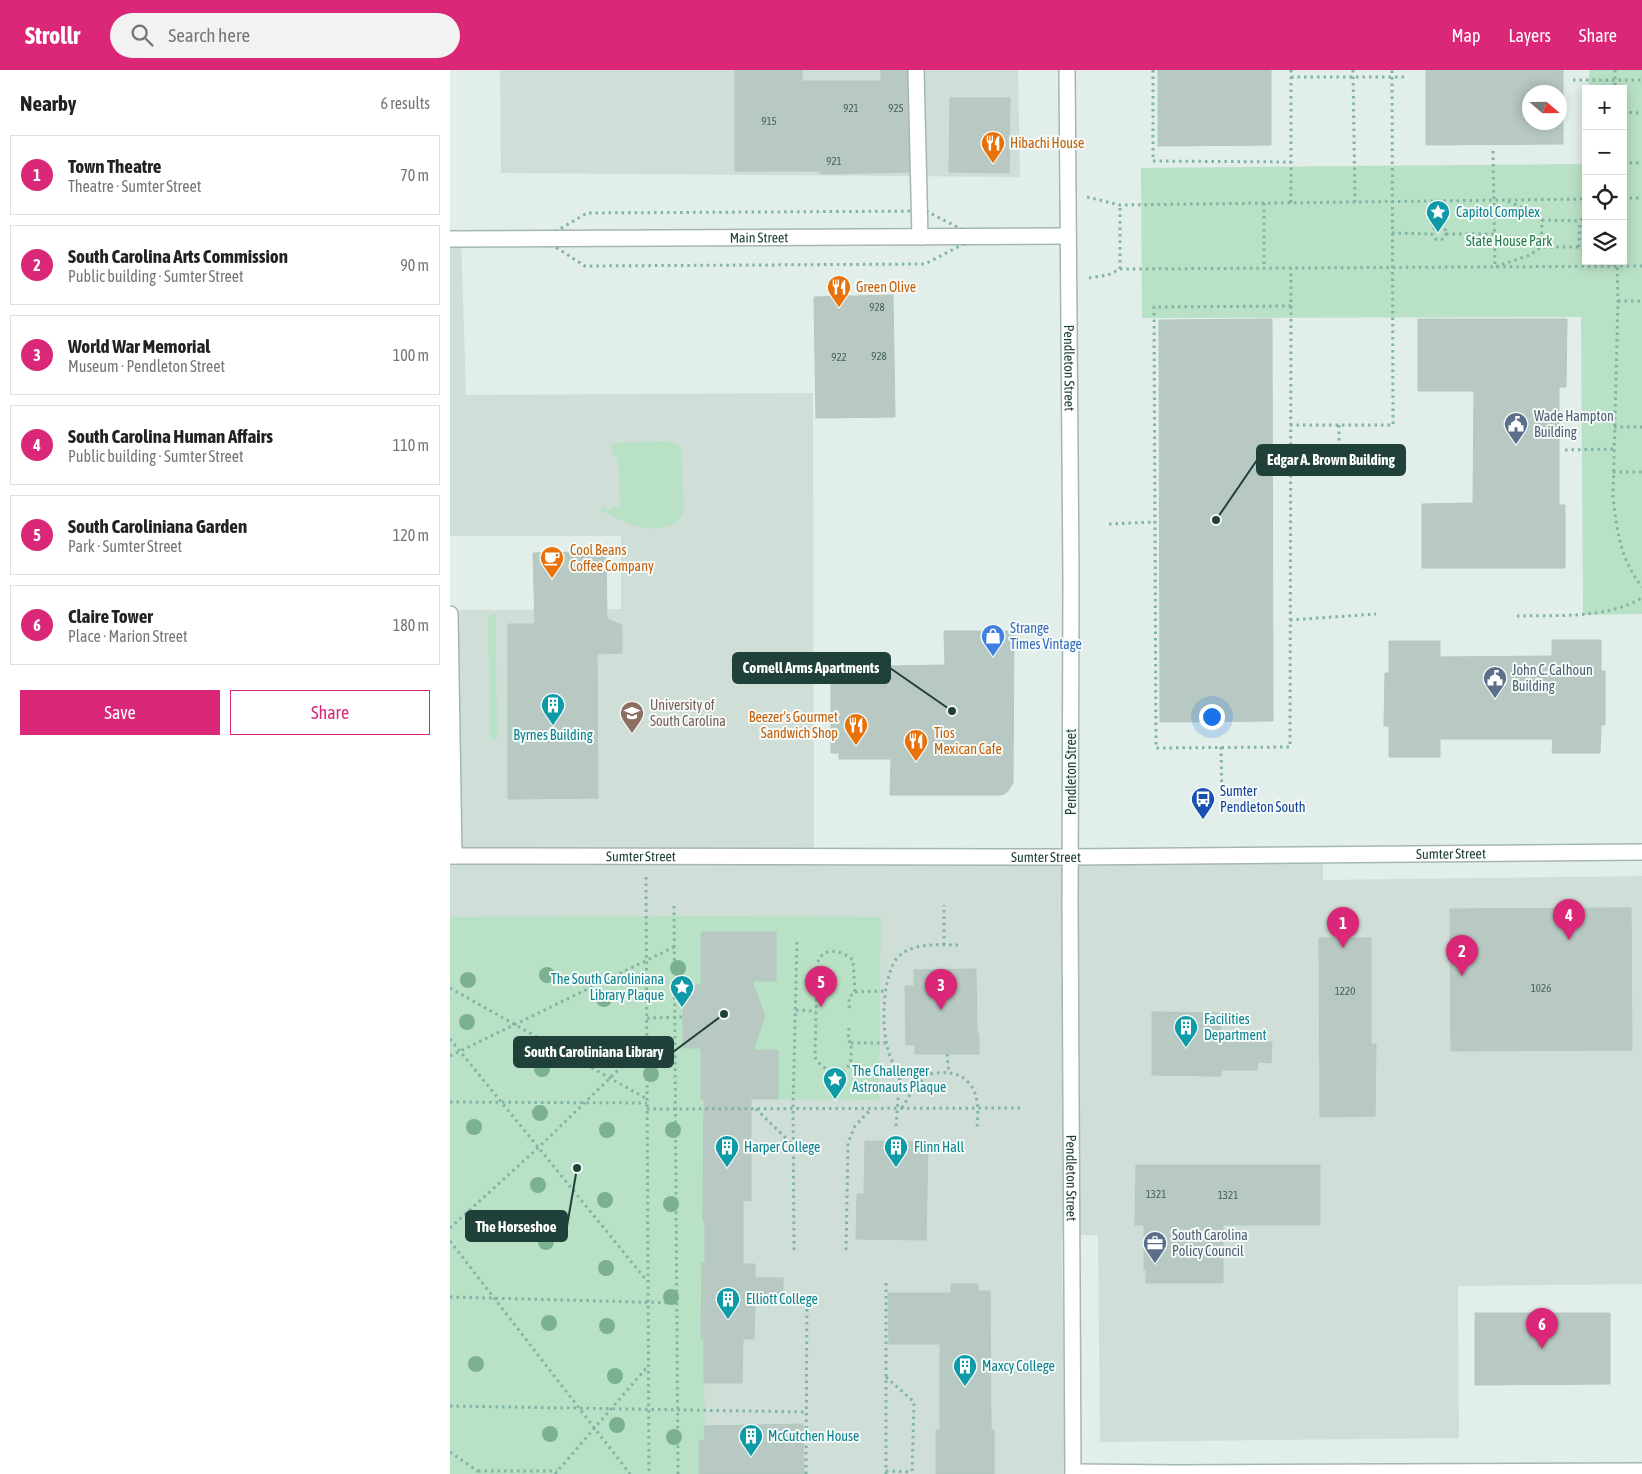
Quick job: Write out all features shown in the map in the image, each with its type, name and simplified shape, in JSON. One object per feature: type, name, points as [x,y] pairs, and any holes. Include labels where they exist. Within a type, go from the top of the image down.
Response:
[{"type":"street","points":[[916,70],[920,237]]},
{"type":"street","name":"Pendleton Street","points":[[1067,70],[1071,580],[1070,857],[1073,1473]]},
{"type":"street","name":"Main Street","points":[[450,240],[1068,236]]},
{"type":"street","points":[[450,614],[452,856]]},
{"type":"street","name":"Sumter Street","points":[[452,856],[1070,857],[1642,852]]},
{"type":"street","points":[[1073,1473],[1642,1471]]},
{"type":"path","points":[[1153,70],[1153,161],[1291,162]]},
{"type":"path","points":[[1291,70],[1291,202]]},
{"type":"path","points":[[1354,70],[1354,202]]},
{"type":"path","points":[[1290,425],[1393,425],[1392,70]]},
{"type":"path","points":[[1615,70],[1615,85]]},
{"type":"path","points":[[1291,77],[1406,77]]},
{"type":"path","points":[[1573,80],[1642,80]]},
{"type":"path","points":[[1627,112],[1639,113]]},
{"type":"path","points":[[1493,151],[1495,267]]},
{"type":"path","points":[[1627,163],[1642,162]]},
{"type":"path","points":[[1627,198],[1642,198]]},
{"type":"path","points":[[1113,203],[1120,205],[1582,199]]},
{"type":"path","points":[[1495,267],[1530,255],[1541,247],[1580,247],[1580,221],[1542,220],[1531,212],[1505,200]]},
{"type":"path","points":[[1264,203],[1264,268]]},
{"type":"path","points":[[1120,205],[1120,269]]},
{"type":"path","points":[[1541,247],[1542,220]]},
{"type":"path","points":[[1432,234],[1435,228],[1439,226],[1444,228],[1446,234]]},
{"type":"path","points":[[1392,233],[1432,234],[1438,240],[1444,238],[1446,234]]},
{"type":"path","points":[[1446,234],[1495,234]]},
{"type":"path","points":[[543,239],[585,266],[925,264],[977,237]]},
{"type":"path","points":[[1617,266],[1618,301],[1613,497],[1622,553],[1633,575],[1642,587]]},
{"type":"path","points":[[1108,275],[1120,269],[1642,266]]},
{"type":"path","points":[[1291,268],[1291,306],[1290,425],[1290,746],[1156,748],[1154,307],[1291,306]]},
{"type":"path","points":[[1618,301],[1642,301]]},
{"type":"path","points":[[1339,425],[1340,443]]},
{"type":"path","points":[[1614,427],[1642,427]]},
{"type":"path","points":[[1565,450],[1613,449]]},
{"type":"path","points":[[1613,472],[1642,472]]},
{"type":"path","points":[[1109,524],[1155,522]]},
{"type":"path","points":[[1517,616],[1599,612],[1618,609],[1642,598]]},
{"type":"path","points":[[1290,620],[1376,614]]},
{"type":"path","points":[[1221,747],[1222,801]]},
{"type":"path","points":[[646,857],[649,1474]]},
{"type":"path","points":[[944,904],[944,945]]},
{"type":"path","points":[[674,906],[678,1474]]},
{"type":"path","points":[[794,1250],[793,1109],[797,940]]},
{"type":"path","points":[[958,945],[916,947],[899,956],[889,972],[884,1027],[886,1043],[894,1064],[900,1071],[912,1075],[949,1073],[957,1075],[969,1084],[976,1097],[978,1108],[977,1129]]},
{"type":"path","points":[[450,1056],[674,947]]},
{"type":"path","points":[[849,1028],[848,1040],[851,1043],[850,1063],[844,1070],[837,1071],[823,1068],[815,1056],[817,964],[826,952],[832,950],[841,952],[853,960],[855,992]]},
{"type":"path","points":[[450,988],[610,1078],[647,1101]]},
{"type":"path","points":[[851,1009],[849,997],[855,992],[886,992]]},
{"type":"path","points":[[796,1010],[816,1011]]},
{"type":"path","points":[[647,1018],[683,1017]]},
{"type":"path","points":[[450,1039],[648,1281]]},
{"type":"path","points":[[450,1228],[538,1148],[647,1043]]},
{"type":"path","points":[[851,1043],[886,1043]]},
{"type":"path","points":[[947,1054],[949,1073]]},
{"type":"path","points":[[896,1126],[900,1071]]},
{"type":"path","points":[[902,1109],[914,1088],[929,1074]]},
{"type":"path","points":[[450,1102],[585,1103],[647,1101]]},
{"type":"path","points":[[647,1109],[1022,1108]]},
{"type":"path","points":[[756,1109],[794,1145]]},
{"type":"path","points":[[846,1250],[848,1143],[854,1126],[872,1109]]},
{"type":"path","points":[[450,1241],[630,1474]]},
{"type":"path","points":[[886,1281],[886,1377],[886,1473],[912,1473],[914,1402],[886,1377]]},
{"type":"path","points":[[806,1474],[807,1294]]},
{"type":"path","points":[[450,1297],[676,1303]]},
{"type":"path","points":[[478,1471],[556,1472],[648,1365]]},
{"type":"path","points":[[450,1406],[806,1412]]},
{"type":"path","points":[[450,1452],[482,1474]]},
{"type":"shaded area","points":[[500,70],[1018,70],[1020,177],[501,173]]},
{"type":"shaded area","name":"University of South Carolina","points":[[450,236],[461,236],[466,395],[813,393],[814,862],[1323,857],[1323,880],[1642,876],[1642,1284],[1458,1286],[1459,1438],[1100,1442],[1098,1235],[1062,1235],[1065,1474],[450,1474],[450,610],[621,609],[621,536],[450,536]]},
{"type":"green space","name":"State House Park","points":[[1589,70],[1642,70],[1642,614],[1583,615],[1581,317],[1142,318],[1141,168],[1582,164],[1582,265],[1627,265],[1627,85],[1589,85]]},
{"type":"green space","points":[[663,441],[681,447],[684,508],[680,519],[673,524],[661,528],[643,528],[601,511],[602,508],[611,509],[614,506],[620,508],[618,458],[612,454],[611,443]]},
{"type":"green space","points":[[492,614],[496,614],[497,739],[490,739],[488,618]]},
{"type":"green space","points":[[450,917],[881,917],[879,1100],[778,1099],[778,1051],[749,1050],[765,1016],[763,1008],[748,981],[776,981],[776,932],[702,932],[701,985],[683,1048],[701,1048],[701,1099],[704,1115],[703,1221],[705,1221],[705,1263],[702,1264],[701,1338],[704,1338],[705,1440],[699,1440],[699,1474],[450,1474]]},
{"type":"building","points":[[735,70],[802,70],[802,81],[881,81],[881,70],[907,70],[909,172],[820,174],[820,171],[735,171]]},
{"type":"building","points":[[1158,70],[1271,70],[1271,145],[1158,146]]},
{"type":"building","points":[[1426,70],[1563,70],[1563,85],[1522,85],[1522,130],[1563,130],[1563,144],[1426,145]]},
{"type":"building","points":[[950,98],[1010,98],[1009,173],[949,172]]},
{"type":"building","points":[[893,295],[895,417],[816,418],[814,297]]},
{"type":"building","points":[[1272,319],[1273,721],[1160,722],[1159,320]]},
{"type":"building","name":"Wade Hampton Building","points":[[1418,319],[1567,319],[1566,387],[1559,387],[1559,505],[1565,505],[1565,568],[1422,568],[1422,504],[1473,503],[1474,391],[1418,391]]},
{"type":"building","name":"Byrnes Building","points":[[585,552],[586,554],[606,554],[607,619],[622,625],[622,653],[597,654],[598,798],[508,799],[508,624],[535,624],[533,553]]},
{"type":"building","points":[[944,631],[1014,631],[1013,783],[1004,794],[890,795],[891,759],[839,759],[839,753],[831,753],[831,683],[891,683],[891,666],[945,665]]},
{"type":"building","name":"John C. Calhoun Building","points":[[1552,640],[1601,640],[1601,671],[1605,671],[1605,725],[1601,725],[1600,753],[1552,753],[1553,739],[1440,739],[1440,757],[1389,757],[1389,726],[1384,726],[1385,673],[1389,673],[1389,641],[1440,641],[1440,657],[1552,656]]},
{"type":"building","points":[[1631,908],[1632,1050],[1451,1051],[1450,909]]},
{"type":"building","points":[[701,932],[776,932],[776,981],[752,981],[765,1016],[753,1050],[778,1050],[778,1099],[751,1099],[751,1201],[743,1200],[743,1264],[755,1264],[755,1278],[783,1278],[783,1302],[755,1302],[754,1339],[743,1339],[742,1383],[704,1383],[704,1338],[701,1339],[702,1263],[705,1263],[705,1221],[703,1221],[704,1099],[701,1099],[701,1048],[683,1048],[683,985],[701,985]]},
{"type":"building","points":[[1319,938],[1371,938],[1371,1044],[1376,1044],[1375,1116],[1320,1117]]},
{"type":"building","points":[[976,969],[979,1054],[915,1054],[915,1045],[906,1045],[905,986],[914,986],[914,970]]},
{"type":"building","name":"Facilities Department","points":[[1152,1012],[1221,1013],[1220,1041],[1272,1042],[1271,1063],[1258,1062],[1257,1070],[1222,1070],[1221,1076],[1152,1075]]},
{"type":"building","name":"Flinn Hall","points":[[865,1141],[928,1142],[926,1240],[856,1239],[857,1194],[864,1194]]},
{"type":"building","points":[[1136,1165],[1320,1165],[1320,1225],[1223,1225],[1223,1283],[1146,1283],[1146,1269],[1144,1270],[1144,1225],[1135,1225]]},
{"type":"building","name":"Maxcy College","points":[[951,1284],[978,1284],[978,1291],[990,1291],[991,1430],[994,1430],[994,1474],[936,1474],[936,1430],[940,1430],[940,1344],[889,1344],[888,1293],[951,1293]]},
{"type":"building","points":[[1475,1313],[1610,1313],[1610,1384],[1475,1385]]},
{"type":"building","name":"McCutchen House","points":[[803,1424],[804,1474],[699,1474],[699,1440],[705,1440],[704,1426]]},
{"type":"place","name":"Hibachi House","points":[[993,164]]},
{"type":"place","name":"Capitol Complex","points":[[1438,233]]},
{"type":"place","name":"Green Olive","points":[[839,308]]},
{"type":"place","name":"Wade Hampton Building","points":[[1516,445]]},
{"type":"place","name":"Edgar A. Brown Building","points":[[1216,520]]},
{"type":"place","name":"Cool Beans Coffee Company","points":[[552,579]]},
{"type":"place","name":"Strange Times Vintage","points":[[993,657]]},
{"type":"place","name":"John C. Calhoun Building","points":[[1495,699]]},
{"type":"place","name":"Cornell Arms Apartments","points":[[952,711]]},
{"type":"place","name":"Byrnes Building","points":[[553,726]]},
{"type":"place","name":"University of South Carolina","points":[[632,734]]},
{"type":"place","name":"Beezer's Gourmet Sandwich Shop","points":[[856,746]]},
{"type":"place","name":"Tios Mexican Cafe","points":[[916,762]]},
{"type":"place","name":"Sumter Pendleton South","points":[[1203,820]]},
{"type":"place","name":"South Carolina Human Affairs","points":[[1569,940]]},
{"type":"place","name":"Town Theatre","points":[[1343,948]]},
{"type":"place","name":"South Carolina Arts Commission","points":[[1462,976]]},
{"type":"place","name":"South Caroliniana Garden","points":[[821,1007]]},
{"type":"place","name":"The South Caroliniana Library Plaque","points":[[682,1008]]},
{"type":"place","name":"World War Memorial","points":[[941,1010]]},
{"type":"place","name":"South Caroliniana Library","points":[[724,1014]]},
{"type":"place","name":"Facilities Department","points":[[1186,1048]]},
{"type":"place","name":"The Challenger Astronauts Plaque","points":[[835,1100]]},
{"type":"place","name":"The Horseshoe","points":[[577,1168]]},
{"type":"place","name":"Harper College","points":[[727,1168]]},
{"type":"place","name":"Flinn Hall","points":[[896,1168]]},
{"type":"place","name":"South Carolina Policy Council","points":[[1155,1264]]},
{"type":"place","name":"Elliott College","points":[[728,1320]]},
{"type":"place","name":"Claire Tower","points":[[1542,1349]]},
{"type":"place","name":"Maxcy College","points":[[965,1387]]},
{"type":"place","name":"McCutchen House","points":[[751,1457]]}]
